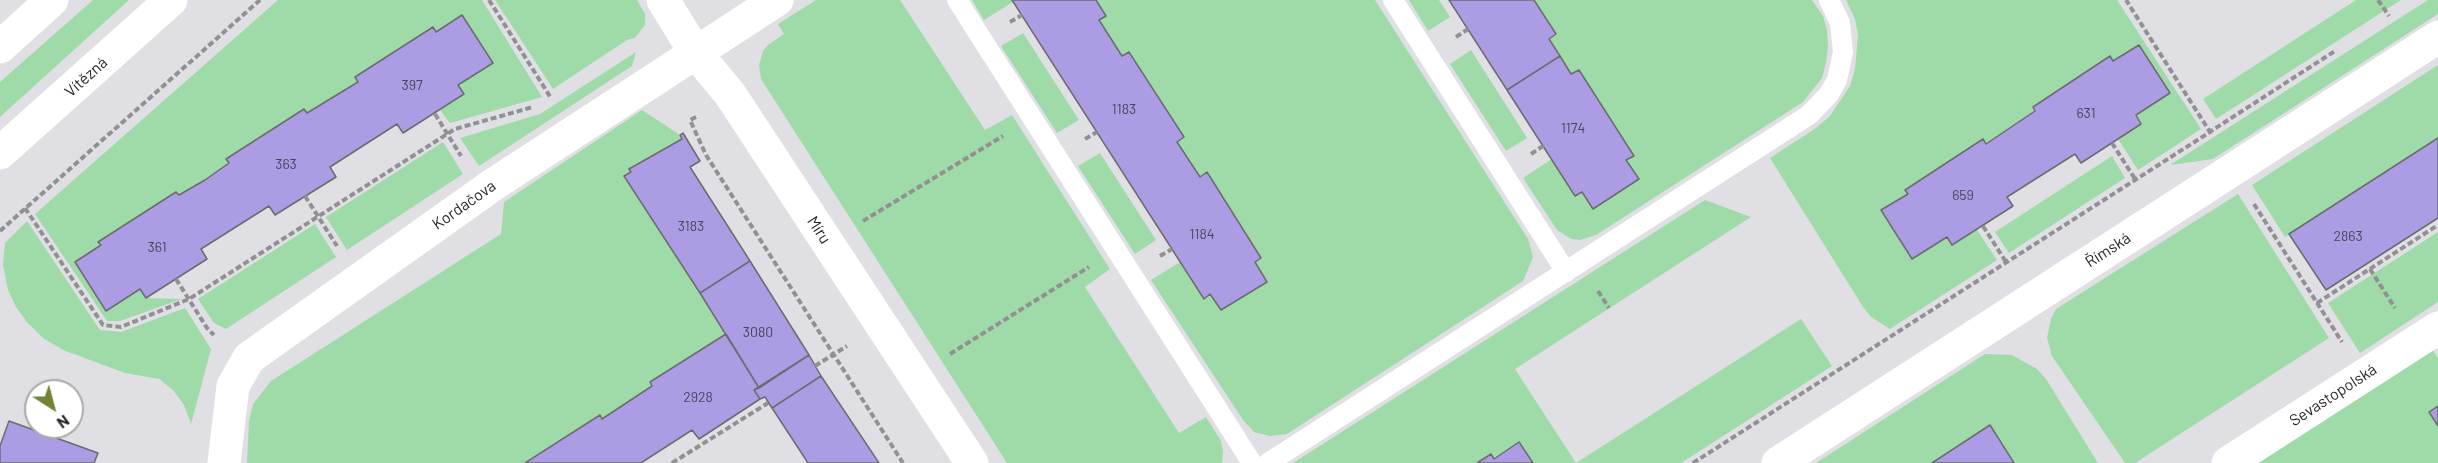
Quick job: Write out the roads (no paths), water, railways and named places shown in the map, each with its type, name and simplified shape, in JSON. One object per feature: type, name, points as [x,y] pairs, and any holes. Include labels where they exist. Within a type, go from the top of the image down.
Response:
[{"type":"street","points":[[0,47],[52,0]]},
{"type":"street","name":"Vítězná","points":[[0,153],[171,0]]},
{"type":"street","name":"Míru","points":[[663,0],[695,52],[730,94],[972,463]]},
{"type":"street","name":"Kordačova","points":[[224,463],[232,386],[244,364],[262,347],[484,192],[777,0]]},
{"type":"street","name":"Římská","points":[[1778,463],[2438,37]]},
{"type":"street","name":"Sevastopolská","points":[[2228,463],[2438,328]]},
{"type":"lane","points":[[957,0],[1252,463]]},
{"type":"lane","points":[[1393,0],[1566,272]]},
{"type":"lane","points":[[1268,463],[1801,121],[1820,105],[1837,80],[1843,51],[1840,23],[1829,0]]}]
